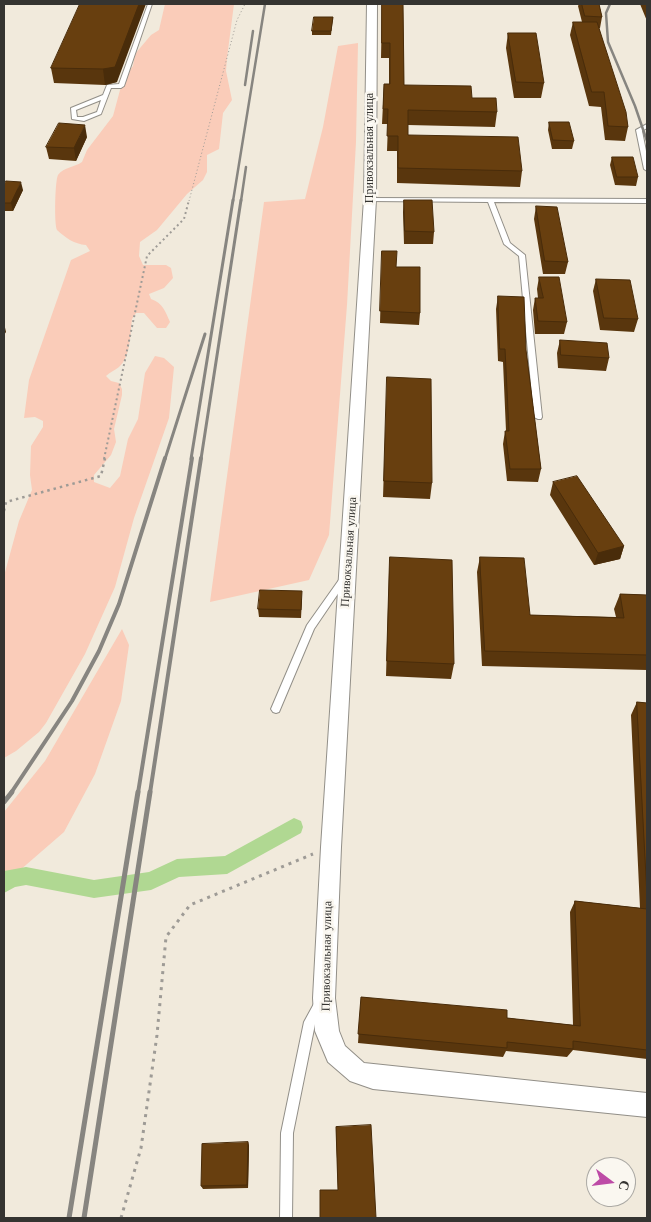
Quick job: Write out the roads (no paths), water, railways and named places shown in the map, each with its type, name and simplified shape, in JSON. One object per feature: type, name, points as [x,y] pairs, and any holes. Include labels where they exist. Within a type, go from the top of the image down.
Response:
[{"type":"street","name":"Привокзальная улица","points":[[372,4],[370,199],[331,847],[324,998],[327,1031],[336,1054],[358,1073],[647,1104]]},
{"type":"lane","points":[[106,96],[73,109],[74,118],[84,119],[99,114],[110,86],[121,86],[150,4]]},
{"type":"lane","points":[[647,126],[639,130],[647,169]]},
{"type":"lane","points":[[370,199],[647,201]]},
{"type":"lane","points":[[490,200],[507,244],[522,255],[538,417]]},
{"type":"lane","points":[[276,709],[310,627],[348,574]]},
{"type":"lane","points":[[286,1218],[287,1133],[310,1022],[324,998]]},
{"type":"waterway","points":[[4,884],[10,878],[26,876],[94,889],[151,881],[177,868],[227,865],[294,827]]},
{"type":"railway","points":[[233,201],[265,4]]},
{"type":"railway","points":[[610,4],[606,13],[608,42],[635,106],[647,141]]},
{"type":"railway","points":[[245,85],[253,31]]},
{"type":"railway","points":[[241,201],[246,167]]},
{"type":"railway","points":[[191,459],[233,200]]},
{"type":"railway","points":[[201,459],[241,200]]},
{"type":"railway","points":[[165,459],[205,334]]},
{"type":"railway","points":[[11,793],[72,701],[99,651],[119,604],[165,458]]},
{"type":"railway","points":[[138,793],[192,458]]},
{"type":"railway","points":[[150,793],[201,458]]},
{"type":"railway","points":[[4,802],[12,792]]},
{"type":"railway","points":[[69,1218],[138,792]]},
{"type":"railway","points":[[84,1218],[150,792]]}]
